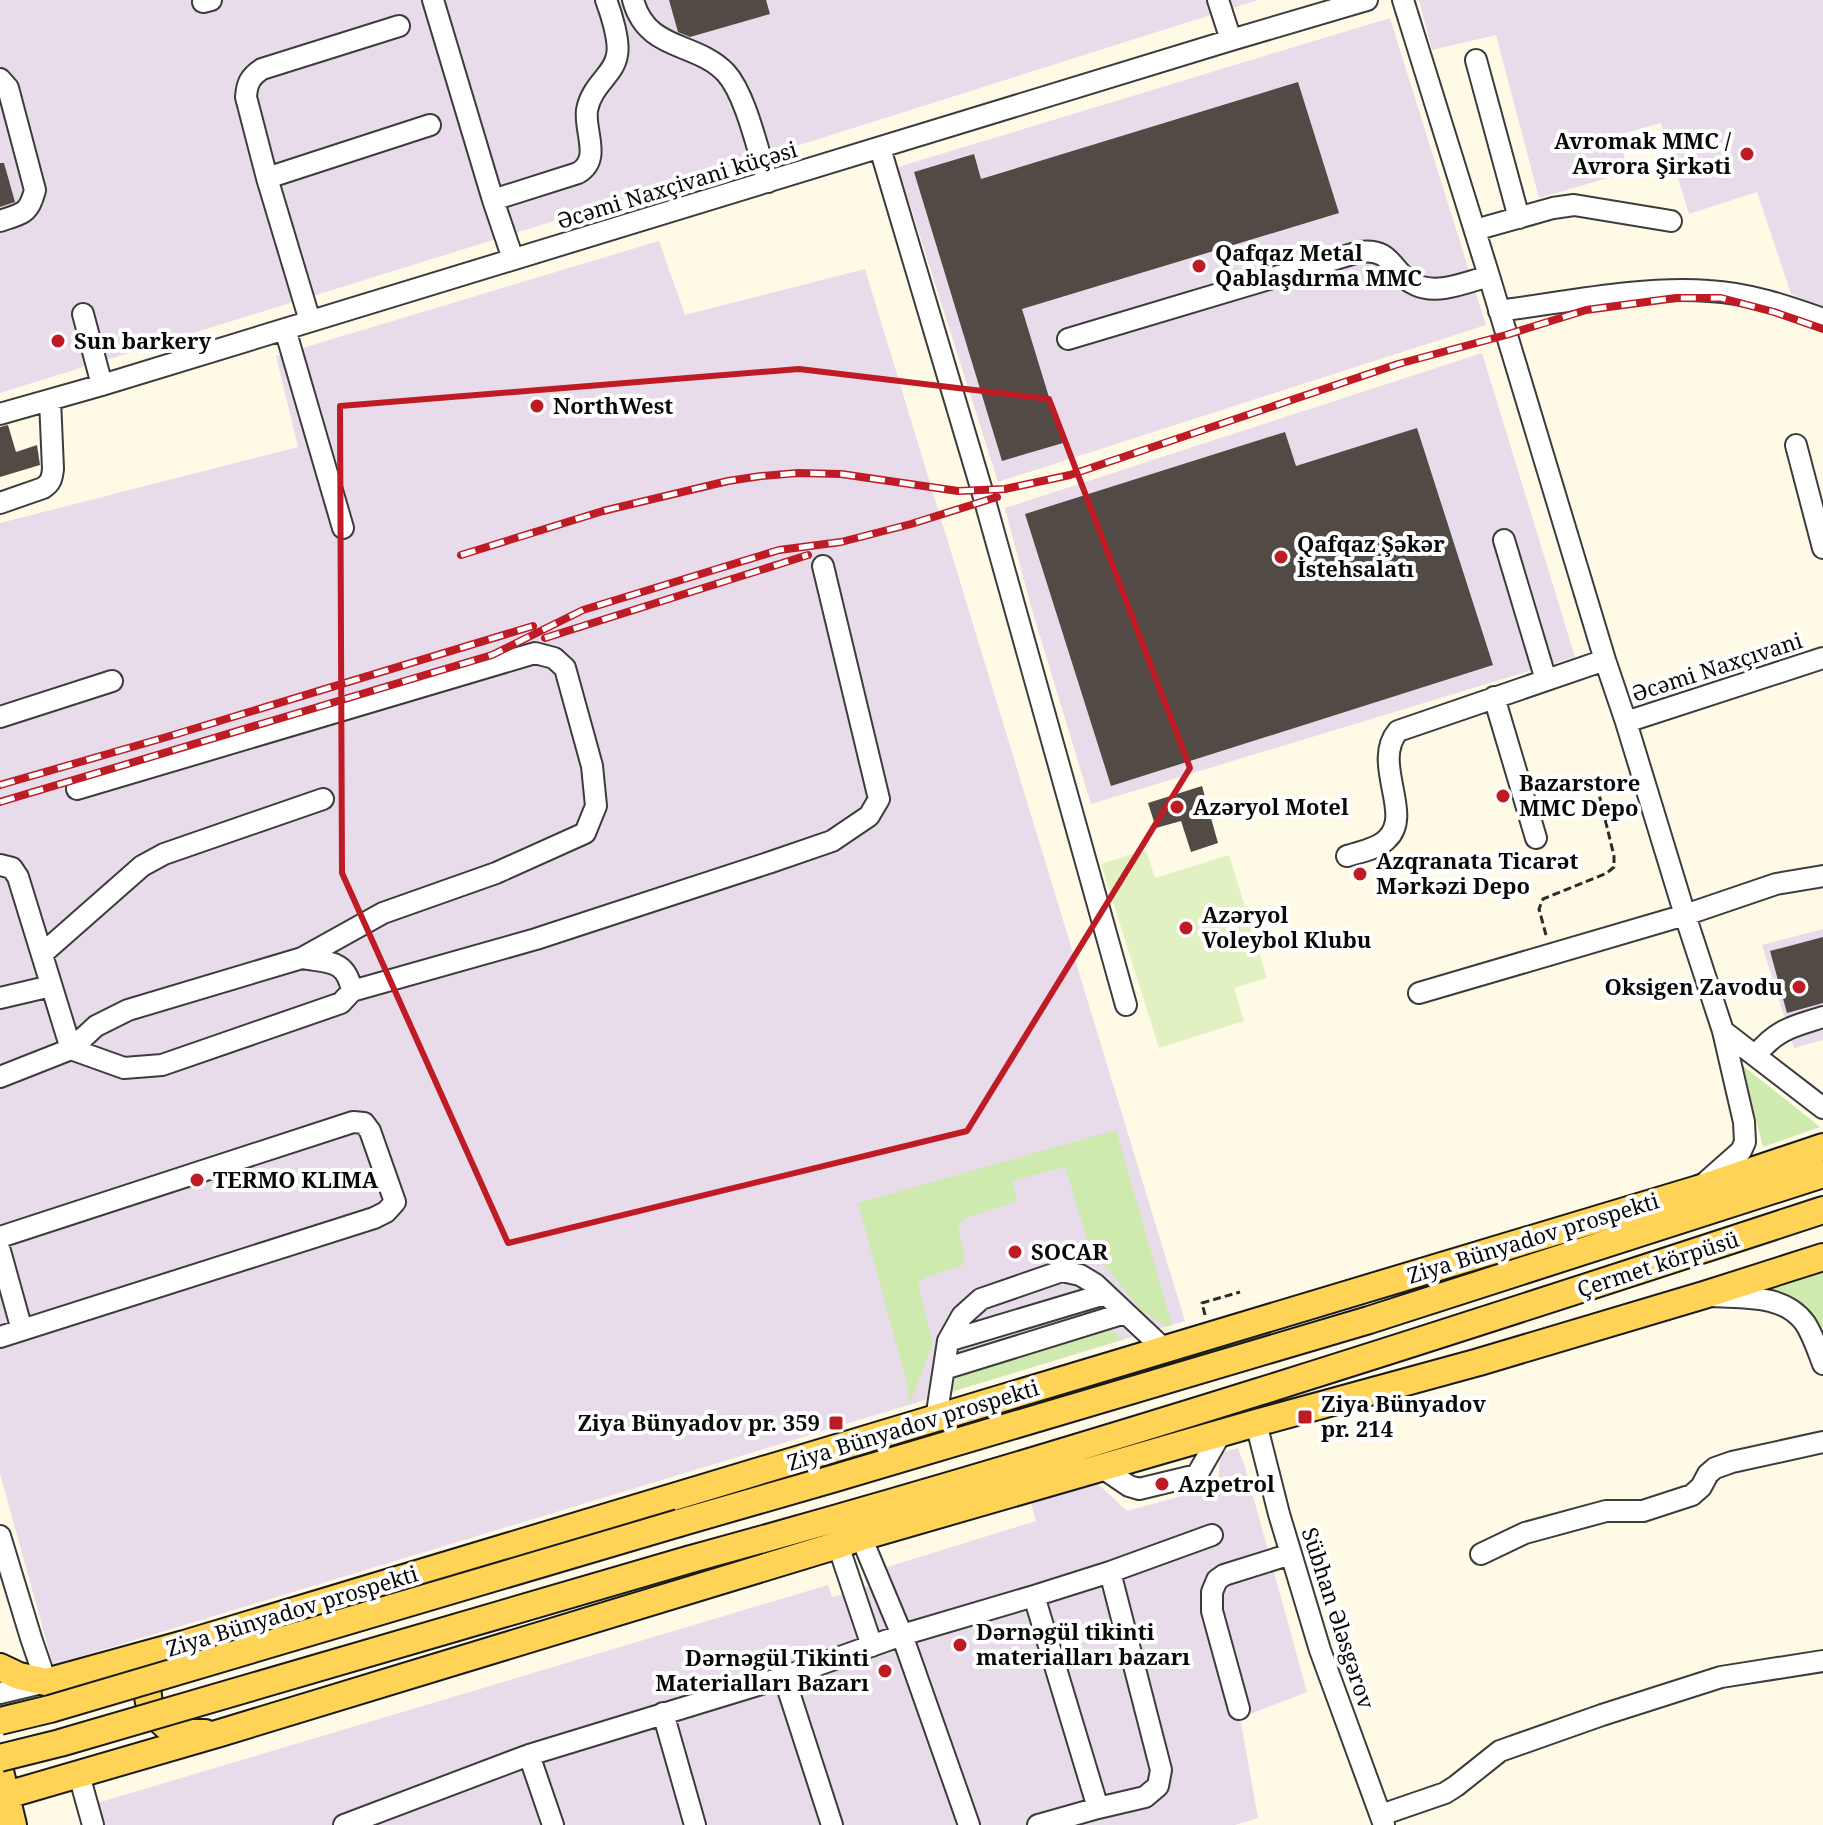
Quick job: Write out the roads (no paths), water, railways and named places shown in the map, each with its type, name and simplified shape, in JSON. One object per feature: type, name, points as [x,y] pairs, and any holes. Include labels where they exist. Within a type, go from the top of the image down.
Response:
[{"type":"main road","name":"Ziya Bünyadov prospekti","points":[[46,1682],[184,1644],[936,1419],[1698,1189],[1823,1147]]},
{"type":"main road","name":"Çermet körpüsü","points":[[1483,1284],[1823,1174]]},
{"type":"main road","name":"Çermet körpüsü","points":[[1380,1355],[1823,1210]]},
{"type":"main road","points":[[13,1825],[2,1788],[79,1775],[849,1541],[1479,1362],[1823,1257]]},
{"type":"main road","name":"Ziya Bünyadov prospekti","points":[[0,1721],[50,1709],[832,1479],[1483,1284]]},
{"type":"main road","points":[[1164,1349],[1369,1320]]},
{"type":"main road","points":[[1256,1423],[1380,1355]]},
{"type":"main road","points":[[0,1758],[839,1519],[1380,1355]]},
{"type":"main road","points":[[832,1479],[936,1419]]},
{"type":"main road","points":[[839,1519],[1089,1471]]},
{"type":"main road","points":[[184,1644],[163,1659],[152,1672],[147,1684],[151,1709],[170,1730],[220,1733]]},
{"type":"main road","points":[[0,1667],[19,1676],[46,1682]]},
{"type":"street","points":[[433,0],[513,259]]},
{"type":"street","points":[[493,200],[586,169],[592,149],[586,125],[591,97],[613,67],[617,55],[606,0]]},
{"type":"street","points":[[633,0],[643,23],[656,36],[705,58],[723,70],[733,82],[741,97],[768,182]]},
{"type":"street","points":[[1218,0],[1231,40]]},
{"type":"street","name":"Əcəmi Naxçivani küçəsi","points":[[0,414],[1367,0]]},
{"type":"street","points":[[1403,0],[1605,660],[1723,1031],[1744,1122],[1745,1142],[1735,1158],[1698,1189]]},
{"type":"street","points":[[310,321],[267,178],[246,97],[247,86],[251,76],[262,69],[399,26]]},
{"type":"street","points":[[1476,60],[1519,218]]},
{"type":"street","points":[[0,79],[8,88],[35,190],[31,205],[25,212],[0,221]]},
{"type":"street","points":[[267,178],[430,125]]},
{"type":"street","points":[[880,148],[985,501],[1126,1005]]},
{"type":"street","points":[[1475,230],[1574,205],[1671,221]]},
{"type":"street","points":[[1068,339],[1368,251],[1384,256],[1415,285],[1444,288],[1489,276]]},
{"type":"street","points":[[1499,311],[1629,293],[1709,291],[1790,307],[1823,319]]},
{"type":"street","points":[[83,314],[102,385]]},
{"type":"street","points":[[285,329],[343,528]]},
{"type":"street","points":[[0,503],[43,488],[52,478],[50,400]]},
{"type":"street","points":[[1796,445],[1823,548]]},
{"type":"street","points":[[1504,540],[1546,680]]},
{"type":"street","points":[[71,1049],[124,1068],[162,1065],[341,1003],[352,991],[536,939],[832,841],[869,816],[879,799],[823,566]]},
{"type":"street","points":[[0,1077],[71,1049],[96,1026],[128,1010],[302,958],[383,913],[496,873],[585,833],[596,806],[592,766],[565,668],[554,658],[535,653],[77,789]]},
{"type":"street","name":"Əcəmi Naxçıvani","points":[[1626,722],[1823,658]]},
{"type":"street","points":[[1347,856],[1378,845],[1393,832],[1396,812],[1387,757],[1388,747],[1398,731],[1605,660]]},
{"type":"street","points":[[0,717],[112,681]]},
{"type":"street","points":[[1494,697],[1536,838]]},
{"type":"street","points":[[42,954],[142,866],[164,854],[323,799]]},
{"type":"street","points":[[0,865],[12,868],[18,877],[71,1049]]},
{"type":"street","points":[[1419,993],[1685,915],[1776,884],[1823,876]]},
{"type":"street","points":[[302,958],[336,964],[349,975],[352,991]]},
{"type":"street","points":[[0,998],[51,986]]},
{"type":"street","points":[[1756,1055],[1772,1037],[1788,1028],[1823,1017]]},
{"type":"street","points":[[1723,1031],[1822,1106]]},
{"type":"street","points":[[0,1237],[353,1122],[364,1123],[370,1131],[395,1202],[386,1212],[374,1218],[0,1337]]},
{"type":"street","points":[[0,1251],[22,1330]]},
{"type":"street","points":[[936,1419],[948,1341],[962,1316],[981,1299],[1062,1271],[1080,1275],[1095,1284],[1164,1349]]},
{"type":"street","points":[[948,1341],[1105,1294]]},
{"type":"street","points":[[1704,1295],[1763,1299],[1795,1311],[1807,1326],[1823,1364]]},
{"type":"street","points":[[944,1369],[1125,1313]]},
{"type":"street","name":"Sübhan Ələsgərov","points":[[1256,1423],[1320,1650],[1383,1820]]},
{"type":"street","points":[[1481,1554],[1525,1533],[1606,1511],[1643,1511],[1692,1495],[1715,1468],[1823,1442]]},
{"type":"street","points":[[344,1825],[382,1819],[529,1755],[1110,1572],[1212,1535]]},
{"type":"street","points":[[0,1536],[46,1682]]},
{"type":"street","points":[[849,1541],[902,1635],[969,1825]]},
{"type":"street","points":[[849,1541],[872,1646]]},
{"type":"street","points":[[1239,1709],[1212,1611],[1212,1592],[1217,1580],[1224,1575],[1291,1554]]},
{"type":"street","points":[[1038,1825],[1145,1797],[1158,1786],[1161,1770],[1110,1572]]},
{"type":"street","points":[[1034,1596],[1098,1808]]},
{"type":"street","points":[[1383,1820],[1445,1793],[1500,1751],[1721,1677],[1823,1661]]},
{"type":"street","points":[[784,1677],[832,1825]]},
{"type":"street","name":"Ziya Bünyadov prospekti","points":[[0,1693],[46,1682]]},
{"type":"street","points":[[663,1713],[695,1825]]},
{"type":"street","points":[[529,1755],[553,1825]]},
{"type":"street","points":[[79,1775],[93,1825]]},
{"type":"railway","points":[[461,555],[603,511],[761,476],[841,474],[958,491],[1005,489],[1070,475],[1398,364],[1586,310],[1676,298],[1721,298],[1823,329]]},
{"type":"railway","points":[[0,802],[492,655],[583,610],[779,550],[841,542],[997,497]]},
{"type":"railway","points":[[545,638],[808,555]]},
{"type":"railway","points":[[0,785],[533,626]]},
{"type":"place","name":"Avromak MMC / Avrora Şirkəti","points":[[1747,154]]},
{"type":"place","name":"Qafqaz Metal Qablaşdırma MMC","points":[[1199,266]]},
{"type":"place","name":"Sun barkery","points":[[58,341]]},
{"type":"place","name":"NorthWest","points":[[537,406]]},
{"type":"place","name":"Qafqaz Şəkər İstehsalatı","points":[[1281,557]]},
{"type":"place","name":"Bazarstore MMC Depo","points":[[1503,796]]},
{"type":"place","name":"Azəryol Motel","points":[[1177,807]]},
{"type":"place","name":"Azqranata Ticarət Mərkəzi Depo","points":[[1360,874]]},
{"type":"place","name":"Azəryol Voleybol Klubu","points":[[1186,928]]},
{"type":"place","name":"Oksigen Zavodu","points":[[1799,987]]},
{"type":"place","name":"TERMO KLIMA","points":[[197,1180]]},
{"type":"place","name":"SOCAR","points":[[1015,1252]]},
{"type":"place","name":"Ziya Bünyadov pr. 214","points":[[1305,1417]]},
{"type":"place","name":"Ziya Bünyadov pr. 359","points":[[836,1423]]},
{"type":"place","name":"Azpetrol","points":[[1162,1484]]},
{"type":"place","name":"Dərnəgül tikinti materialları bazarı","points":[[960,1645]]},
{"type":"place","name":"Dərnəgül Tikinti Materialları Bazarı","points":[[885,1671]]}]
